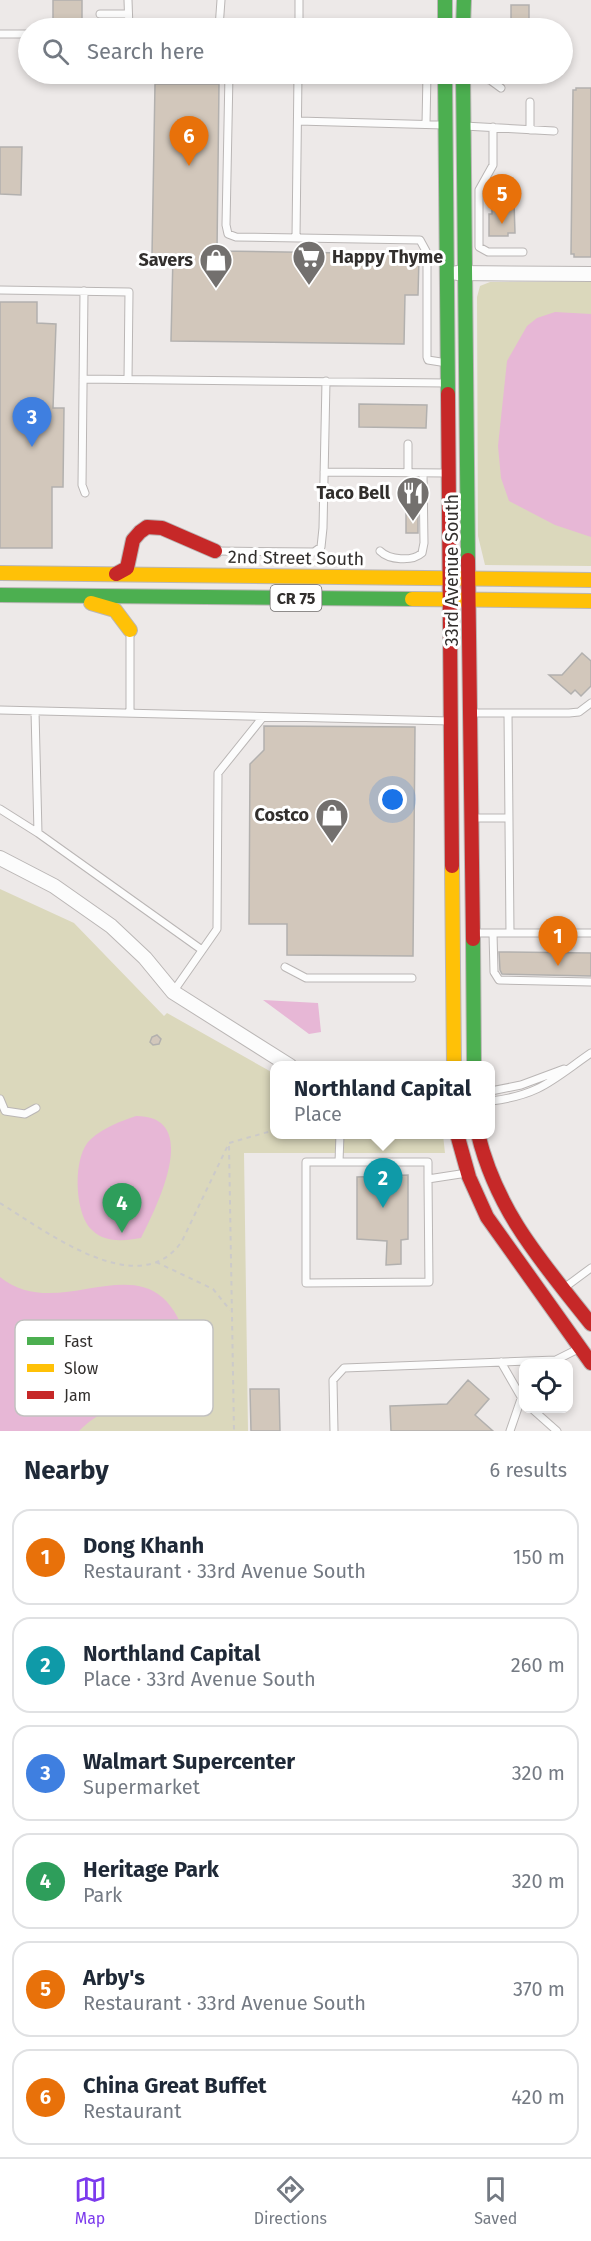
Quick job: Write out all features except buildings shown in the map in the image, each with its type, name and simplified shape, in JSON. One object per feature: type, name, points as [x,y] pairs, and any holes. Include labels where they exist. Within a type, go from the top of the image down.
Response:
[{"type":"main road","points":[[445,0],[445,18]]},
{"type":"main road","points":[[463,18],[464,0]]},
{"type":"main road","name":"33rd Avenue South","points":[[445,84],[454,1061]]},
{"type":"main road","name":"33rd Avenue South","points":[[463,84],[474,1061]]},
{"type":"main road","points":[[116,574],[127,568],[130,546],[136,536],[151,527],[171,529],[190,541],[214,551]]},
{"type":"main road","points":[[157,574],[148,568],[144,558],[148,542],[156,538],[171,541],[185,548],[214,551]]},
{"type":"main road","name":"2nd Street South","points":[[0,573],[591,580]]},
{"type":"main road","name":"CR 75","points":[[0,595],[591,601]]},
{"type":"main road","points":[[62,596],[115,609],[134,619],[145,603],[161,597]]},
{"type":"main road","points":[[458,1139],[467,1173],[486,1216],[591,1363]]},
{"type":"main road","points":[[479,1139],[485,1163],[501,1201],[516,1225],[591,1324]]},
{"type":"street","points":[[446,273],[591,274]]},
{"type":"street","points":[[0,858],[54,886],[111,926],[145,958],[173,992],[284,1061]]},
{"type":"lane","points":[[128,0],[128,18]]},
{"type":"lane","points":[[220,18],[221,0]]},
{"type":"lane","points":[[299,0],[299,18]]},
{"type":"lane","points":[[100,14],[128,14]]},
{"type":"lane","points":[[0,34],[18,34]]},
{"type":"lane","points":[[230,84],[226,225],[228,234],[236,237],[420,240],[426,251],[428,265],[427,357],[433,362],[447,363]]},
{"type":"lane","points":[[296,237],[298,84]]},
{"type":"lane","points":[[426,124],[427,84]]},
{"type":"lane","points":[[496,84],[501,88]]},
{"type":"lane","points":[[530,102],[530,130]]},
{"type":"lane","points":[[298,121],[426,124],[554,131]]},
{"type":"lane","points":[[493,127],[493,165],[479,190],[479,247],[488,252],[523,252]]},
{"type":"lane","points":[[0,290],[129,292],[128,379]]},
{"type":"lane","points":[[84,291],[82,485],[85,493]]},
{"type":"lane","points":[[83,379],[447,383]]},
{"type":"lane","points":[[214,551],[318,550],[321,547],[326,381]]},
{"type":"lane","points":[[408,444],[408,473]]},
{"type":"lane","points":[[324,472],[447,474]]},
{"type":"lane","points":[[380,551],[384,555],[395,558],[415,558],[422,553],[424,543],[423,474]]},
{"type":"lane","points":[[130,713],[134,619]]},
{"type":"lane","points":[[470,713],[573,713],[583,710],[591,703]]},
{"type":"lane","points":[[0,710],[450,721]]},
{"type":"lane","points":[[35,711],[38,833]]},
{"type":"lane","points":[[508,713],[510,933]]},
{"type":"lane","points":[[173,992],[217,929],[218,774],[263,717]]},
{"type":"lane","points":[[0,809],[38,833],[202,950]]},
{"type":"lane","points":[[471,818],[509,818]]},
{"type":"lane","points":[[452,933],[591,933]]},
{"type":"lane","points":[[493,933],[494,972],[499,980],[591,982]]},
{"type":"lane","points":[[285,967],[306,978],[412,978]]},
{"type":"lane","points":[[495,1100],[526,1095],[543,1088],[591,1053]]},
{"type":"lane","points":[[495,1090],[529,1083],[575,1064]]},
{"type":"lane","points":[[0,1099],[5,1111],[25,1114],[36,1108]]},
{"type":"lane","points":[[339,1162],[340,1139]]},
{"type":"lane","points":[[306,1162],[428,1162],[428,1179],[429,1282],[306,1283],[306,1162]]},
{"type":"lane","points":[[428,1179],[467,1173]]},
{"type":"lane","points":[[563,1288],[591,1268]]},
{"type":"lane","points":[[334,1431],[333,1380],[344,1368],[556,1360],[581,1347]]},
{"type":"lane","points":[[501,1362],[519,1395]]},
{"type":"lane","points":[[510,1431],[519,1408]]},
{"type":"lane","points":[[537,1413],[557,1431]]},
{"type":"path","points":[[0,1203],[96,1259],[121,1264],[156,1262],[174,1253],[182,1241],[229,1143],[270,1131]]},
{"type":"path","points":[[229,1143],[234,1431]]},
{"type":"path","points":[[156,1262],[213,1289],[231,1312]]},
{"type":"shaded area","points":[[490,282],[591,282],[591,566],[485,565],[478,536],[477,297],[480,286]]},
{"type":"shaded area","points":[[555,312],[591,314],[591,537],[555,525],[509,501],[501,478],[498,446],[507,361],[527,326],[537,318]]},
{"type":"shaded area","points":[[0,889],[74,923],[164,1016],[167,1013],[270,1071],[270,1139],[443,1139],[445,1153],[244,1153],[248,1431],[0,1431]]},
{"type":"shaded area","points":[[263,1000],[318,1003],[321,1032],[309,1034]]},
{"type":"shaded area","points":[[136,1116],[156,1120],[167,1131],[171,1147],[169,1166],[164,1186],[141,1238],[109,1239],[97,1234],[86,1222],[79,1198],[78,1171],[85,1147],[91,1139],[112,1125]]},
{"type":"shaded area","points":[[0,1277],[26,1290],[53,1293],[133,1285],[156,1292],[175,1312],[178,1320],[15,1320],[15,1416],[99,1416],[79,1431],[0,1431]]},
{"type":"traffic: fast","points":[[445,0],[445,18]]},
{"type":"traffic: fast","points":[[463,18],[464,0]]},
{"type":"traffic: fast","points":[[445,84],[448,394]]},
{"type":"traffic: fast","points":[[463,84],[468,560]]},
{"type":"traffic: fast","points":[[0,595],[412,599]]},
{"type":"traffic: fast","points":[[473,939],[474,1061]]},
{"type":"traffic: slow","points":[[0,573],[591,580]]},
{"type":"traffic: slow","points":[[412,599],[591,601]]},
{"type":"traffic: slow","points":[[91,603],[115,610],[130,630]]},
{"type":"traffic: slow","points":[[452,866],[454,1061]]},
{"type":"traffic: jam","points":[[448,394],[452,866]]},
{"type":"traffic: jam","points":[[116,574],[127,568],[133,540],[147,527],[162,528],[215,551]]},
{"type":"traffic: jam","points":[[468,560],[473,939]]},
{"type":"traffic: jam","points":[[458,1139],[469,1177],[487,1217],[591,1363]]},
{"type":"traffic: jam","points":[[479,1139],[486,1162],[509,1212],[539,1257],[591,1324]]},
{"type":"place","name":"China Great Buffet","points":[[189,166]]},
{"type":"place","name":"Arby's","points":[[502,224]]},
{"type":"place","name":"Happy Thyme","points":[[309,286]]},
{"type":"place","name":"Savers","points":[[216,289]]},
{"type":"place","name":"Walmart Supercenter","points":[[32,447]]},
{"type":"place","name":"Taco Bell","points":[[413,522]]},
{"type":"place","name":"Costco","points":[[332,844]]},
{"type":"place","name":"Dong Khanh","points":[[558,966]]},
{"type":"place","name":"Northland Capital","points":[[383,1208]]},
{"type":"place","name":"Heritage Park","points":[[122,1233]]}]
